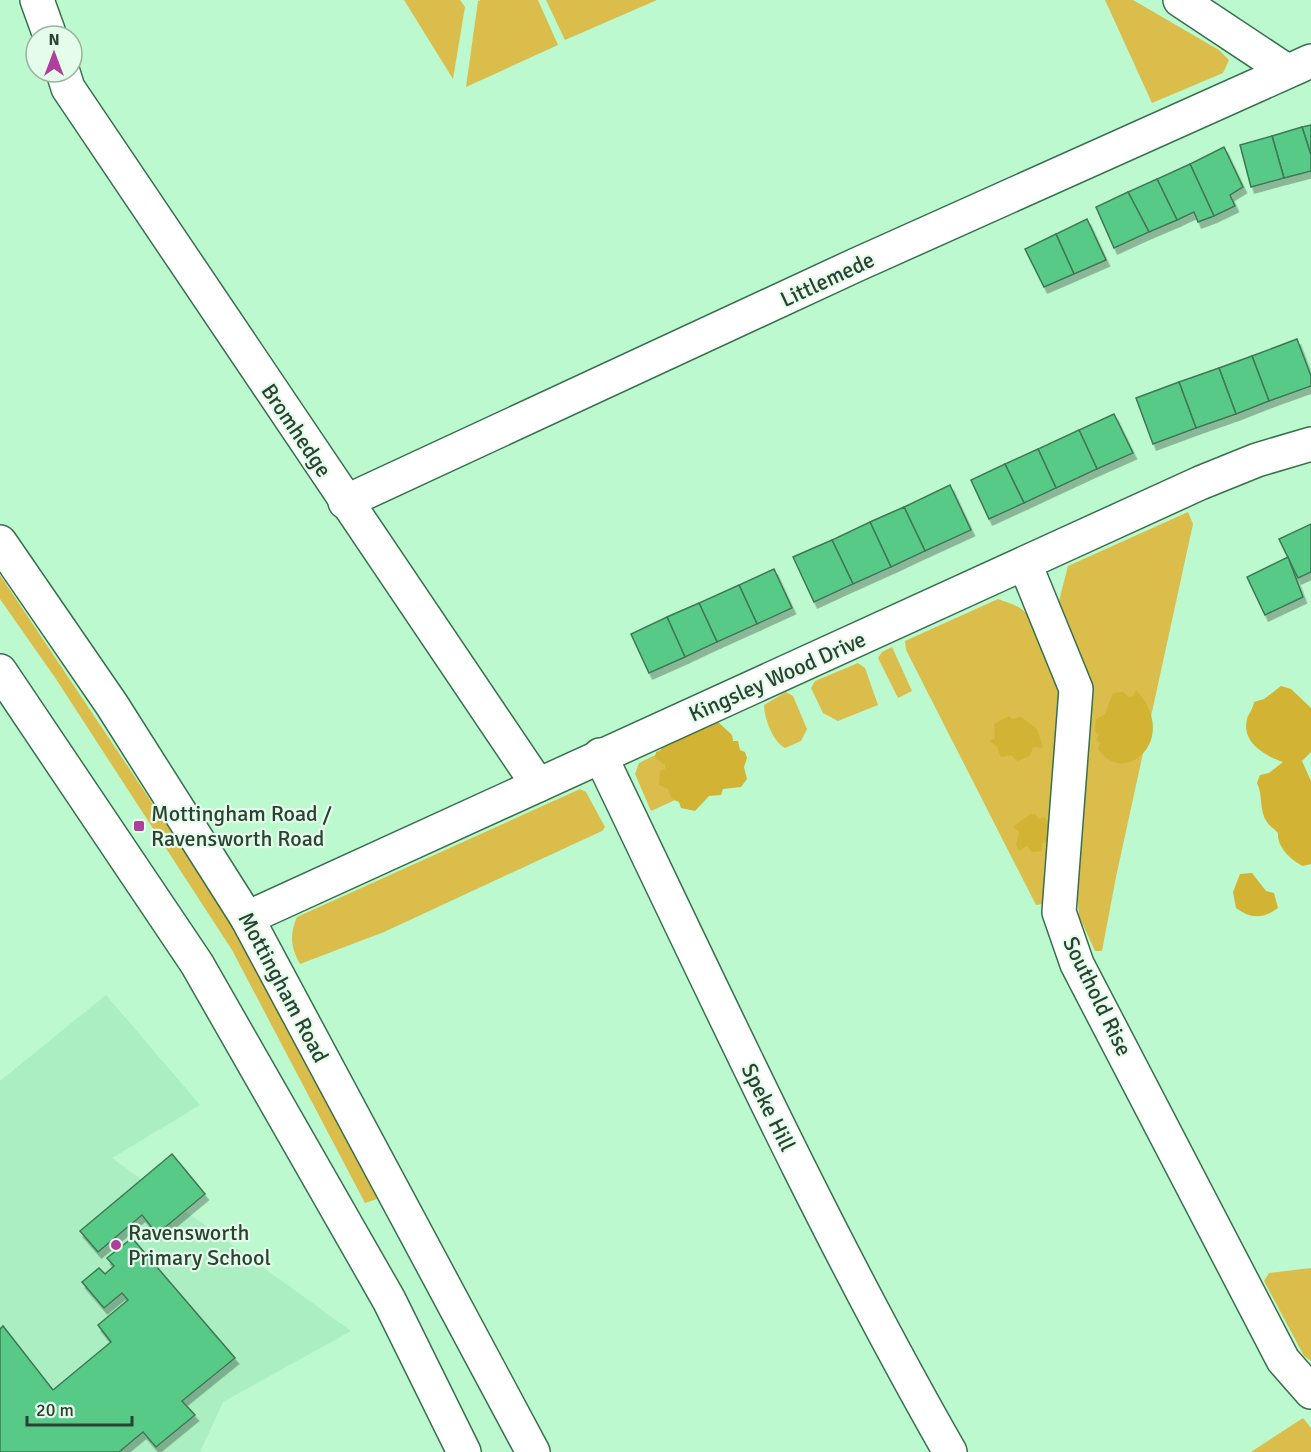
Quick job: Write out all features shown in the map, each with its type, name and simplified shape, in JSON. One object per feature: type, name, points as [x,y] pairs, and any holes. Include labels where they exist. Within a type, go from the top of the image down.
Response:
[{"type":"street","points":[[37,0],[46,24]]},
{"type":"street","points":[[1180,0],[1299,66]]},
{"type":"street","name":"Littlemede","points":[[345,502],[845,270],[1299,66]]},
{"type":"street","name":"Bromhedge","points":[[67,84],[345,502],[538,784]]},
{"type":"street","name":"Kingsley Wood Drive","points":[[247,918],[1200,483],[1257,460],[1311,444]]},
{"type":"street","name":"Mottingham Road","points":[[0,542],[112,705],[247,918],[533,1452]]},
{"type":"street","name":"Southold Rise","points":[[1025,564],[1076,689],[1059,912],[1077,964],[1283,1360],[1311,1392]]},
{"type":"street","points":[[0,671],[196,964],[389,1300],[464,1452]]},
{"type":"street","name":"Speke Hill","points":[[600,755],[808,1189],[891,1349],[950,1452]]},
{"type":"shaded area","points":[[404,0],[460,0],[465,7],[453,79]]},
{"type":"shaded area","points":[[538,0],[558,45],[466,87],[478,1]]},
{"type":"shaded area","points":[[546,0],[657,0],[565,40]]},
{"type":"shaded area","points":[[1105,0],[1133,0],[1219,50],[1229,60],[1223,73],[1152,103]]},
{"type":"shaded area","points":[[1188,512],[1193,524],[1102,951],[1095,951],[1079,916],[1076,881],[1092,683],[1059,601],[1068,566]]},
{"type":"shaded area","points":[[0,575],[213,894],[313,1065],[377,1199],[365,1203],[232,950],[56,679],[0,599]]},
{"type":"shaded area","points":[[998,599],[1024,611],[1038,630],[1056,674],[1060,697],[1042,904],[1036,905],[906,650],[905,641]]},
{"type":"shaded area","points":[[892,647],[912,691],[898,698],[878,658],[882,652]]},
{"type":"shaded area","points":[[858,663],[865,668],[878,705],[838,721],[823,713],[811,688],[815,681]]},
{"type":"shaded area","points":[[1281,686],[1291,689],[1311,708],[1311,752],[1302,761],[1311,781],[1311,864],[1303,866],[1286,852],[1280,843],[1278,833],[1265,818],[1257,783],[1260,775],[1269,773],[1283,762],[1256,747],[1251,742],[1246,727],[1254,702],[1264,699]]},
{"type":"shaded area","points":[[1136,690],[1148,708],[1153,725],[1151,740],[1144,752],[1134,761],[1122,763],[1109,760],[1098,749],[1100,743],[1096,740],[1099,735],[1095,732],[1096,719],[1105,714],[1113,693],[1123,692],[1128,697],[1133,696]]},
{"type":"shaded area","points":[[786,692],[793,696],[807,729],[801,741],[785,748],[777,741],[770,729],[764,705]]},
{"type":"shaded area","points":[[1009,716],[1012,719],[1021,717],[1037,729],[1043,748],[1033,747],[1030,756],[1018,761],[1011,755],[1001,757],[997,747],[990,741],[995,738],[994,724]]},
{"type":"shaded area","points":[[718,722],[732,735],[733,741],[738,741],[740,750],[745,752],[747,758],[744,767],[747,779],[741,787],[723,789],[721,795],[709,796],[695,811],[681,808],[679,802],[672,799],[668,789],[659,785],[660,771],[665,769],[665,765],[655,758],[656,752],[661,750],[664,742]]},
{"type":"shaded area","points":[[696,735],[719,780],[651,811],[635,774],[639,763]]},
{"type":"shaded area","points":[[580,789],[586,792],[605,827],[602,831],[384,932],[300,964],[292,941],[297,917]]},
{"type":"shaded area","points":[[1030,814],[1035,814],[1039,819],[1044,817],[1052,827],[1051,841],[1042,843],[1042,851],[1032,852],[1027,846],[1019,851],[1016,845],[1019,832],[1013,827]]},
{"type":"shaded area","points":[[1252,873],[1266,891],[1274,893],[1278,908],[1262,916],[1252,916],[1236,908],[1233,892],[1240,874]]},
{"type":"shaded area","name":"Ravensworth Primary School","points":[[106,995],[200,1105],[112,1158],[351,1331],[223,1402],[200,1452],[0,1452],[0,1081]]},
{"type":"shaded area","points":[[1311,1268],[1311,1361],[1304,1356],[1264,1281],[1269,1273]]},
{"type":"shaded area","points":[[1303,1418],[1311,1428],[1311,1452],[1251,1452]]},
{"type":"building","points":[[1311,125],[1311,155],[1302,127]]},
{"type":"building","points":[[1302,127],[1311,155],[1311,171],[1284,178],[1272,136]]},
{"type":"building","points":[[1272,136],[1284,178],[1251,187],[1240,145]]},
{"type":"building","points":[[1224,147],[1243,187],[1230,195],[1235,206],[1214,216],[1190,164]]},
{"type":"building","points":[[1190,164],[1214,216],[1198,222],[1194,212],[1177,220],[1157,179]]},
{"type":"building","points":[[1157,179],[1177,220],[1149,232],[1128,192]]},
{"type":"building","points":[[1128,192],[1149,232],[1114,248],[1096,207]]},
{"type":"building","points":[[1087,219],[1106,260],[1074,274],[1056,234]]},
{"type":"building","points":[[1056,234],[1074,274],[1044,287],[1025,249]]},
{"type":"building","points":[[1297,339],[1311,376],[1311,386],[1269,401],[1252,356]]},
{"type":"building","points":[[1252,356],[1269,401],[1236,414],[1219,368]]},
{"type":"building","points":[[1219,368],[1236,414],[1196,428],[1179,382]]},
{"type":"building","points":[[1179,382],[1196,428],[1153,444],[1136,398]]},
{"type":"building","points":[[1114,414],[1133,453],[1097,469],[1079,430]]},
{"type":"building","points":[[1079,430],[1097,469],[1056,488],[1038,449]]},
{"type":"building","points":[[1038,449],[1056,488],[1024,503],[1005,464]]},
{"type":"building","points":[[1005,464],[1024,503],[989,519],[971,480]]},
{"type":"building","points":[[950,485],[971,530],[925,551],[904,507]]},
{"type":"building","points":[[904,507],[925,551],[891,567],[870,522]]},
{"type":"building","points":[[870,522],[891,567],[853,584],[832,540]]},
{"type":"building","points":[[1311,524],[1311,572],[1298,578],[1279,539]]},
{"type":"building","points":[[832,540],[853,584],[814,602],[793,557]]},
{"type":"building","points":[[1288,557],[1303,597],[1265,615],[1247,577]]},
{"type":"building","points":[[774,569],[792,608],[757,624],[739,585]]},
{"type":"building","points":[[739,585],[757,624],[717,642],[699,603]]},
{"type":"building","points":[[699,603],[717,642],[685,657],[667,617]]},
{"type":"building","points":[[667,617],[685,657],[649,673],[631,634]]},
{"type":"building","points":[[172,1154],[205,1194],[157,1234],[142,1215],[98,1252],[80,1231]]},
{"type":"building","points":[[132,1238],[235,1358],[182,1401],[195,1415],[156,1447],[143,1432],[119,1452],[0,1452],[0,1329],[3,1326],[53,1390],[111,1342],[98,1325],[128,1300],[122,1293],[104,1308],[82,1282],[99,1268],[105,1274],[114,1266],[107,1258]]},
{"type":"place","name":"Mottingham Road / Ravensworth Road","points":[[139,826]]},
{"type":"place","name":"Ravensworth Primary School","points":[[116,1245]]}]
